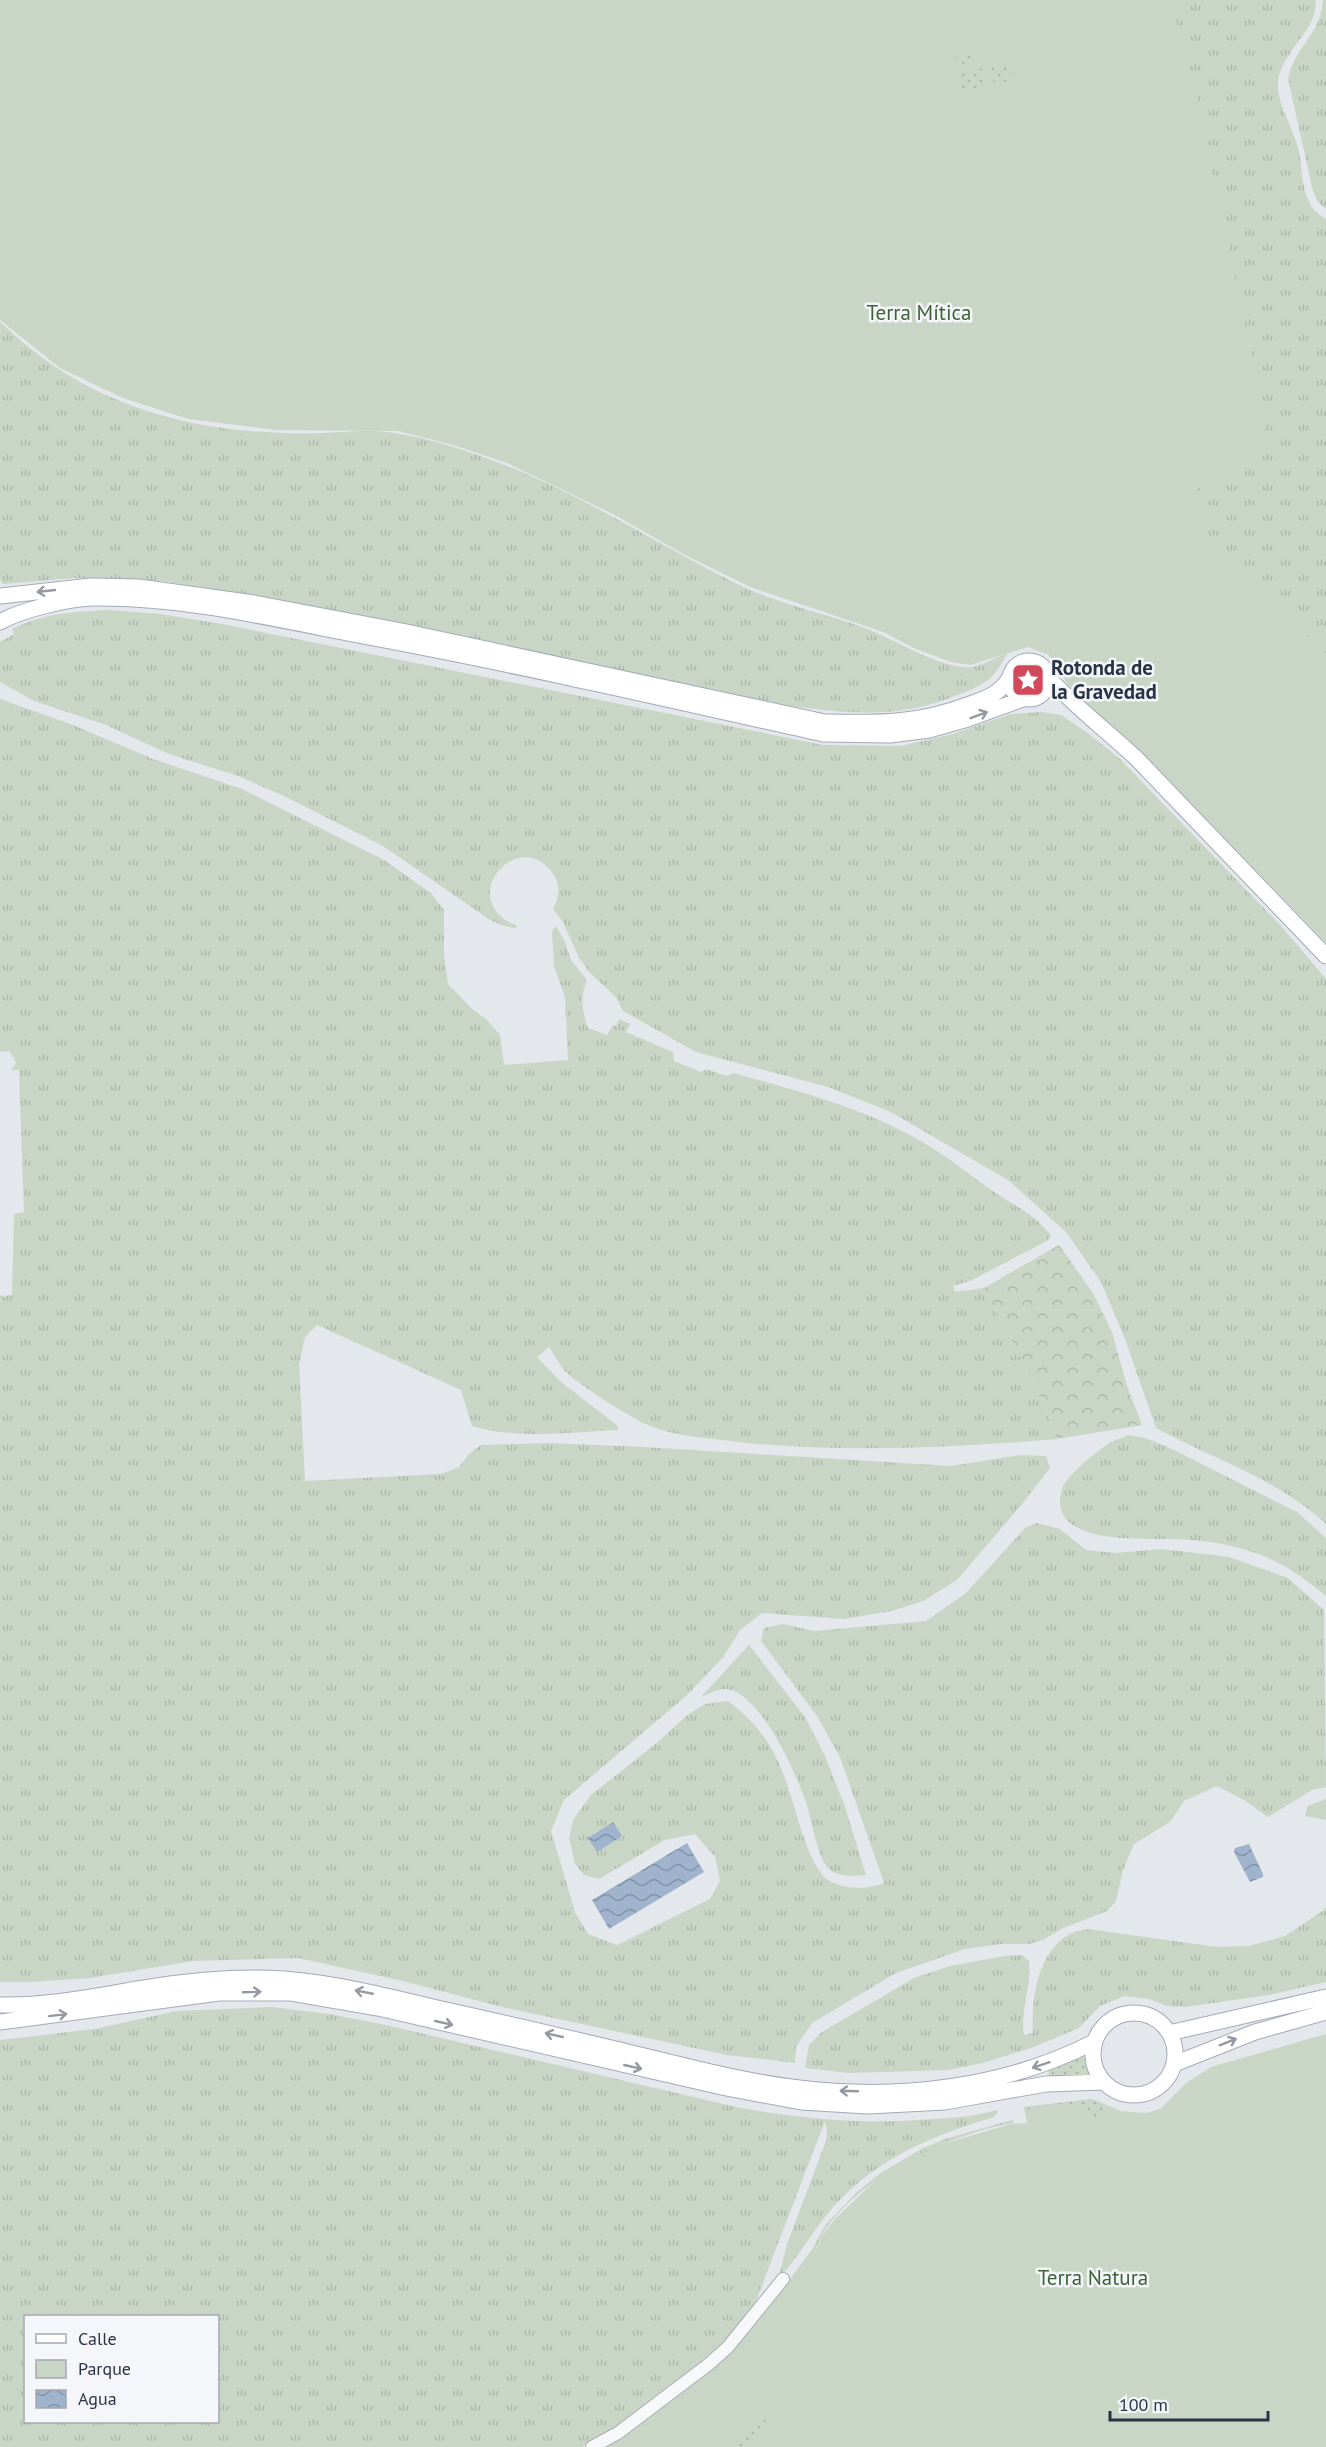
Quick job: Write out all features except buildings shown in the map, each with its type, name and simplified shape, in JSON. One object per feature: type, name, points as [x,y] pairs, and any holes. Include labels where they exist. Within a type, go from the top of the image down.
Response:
[{"type":"main road","points":[[0,596],[91,586],[139,587],[254,603],[459,643],[825,722],[890,723],[920,720],[989,697],[1001,690],[1015,668],[1026,662],[1037,663],[1083,713],[1113,736],[1137,759],[1326,956]]},
{"type":"main road","points":[[0,622],[72,599],[138,599],[252,615],[399,642],[823,734],[890,735],[929,730],[1029,699],[1047,687],[1047,676]]},
{"type":"main road","points":[[1010,676],[1011,688],[1029,699],[1053,701],[1083,713]]},
{"type":"main road","points":[[0,2005],[67,2001],[151,1987],[224,1979],[285,1979],[382,1995],[757,2081],[799,2088],[865,2092],[903,2091],[970,2084],[1040,2066],[1094,2042]]},
{"type":"main road","points":[[0,2022],[208,1994],[291,1993],[378,2008],[697,2082],[801,2102],[868,2106],[945,2102],[1046,2084],[1104,2082]]},
{"type":"main road","points":[[1169,2032],[1326,1997]]},
{"type":"main road","points":[[1174,2064],[1255,2032],[1326,2012]]},
{"type":"main road","points":[[1126,2013],[1138,2013],[1150,2016],[1169,2032],[1175,2053],[1174,2064],[1165,2081],[1149,2092],[1139,2095],[1118,2092],[1104,2082],[1093,2059],[1094,2042],[1104,2025],[1126,2013]]},
{"type":"street","points":[[592,2447],[618,2433],[709,2364],[728,2347],[783,2279]]},
{"type":"green space","name":"Terra Mítica","points":[[0,0],[1170,0],[1195,90],[1262,402],[1265,433],[1249,457],[1193,492],[1213,554],[1326,653],[1326,943],[1181,793],[1068,685],[1049,655],[1028,647],[970,665],[951,662],[916,649],[883,632],[750,587],[685,555],[613,514],[507,463],[453,445],[398,431],[276,430],[188,419],[123,398],[60,368],[0,320]]},
{"type":"green space","points":[[1136,0],[1315,0],[1312,20],[1286,60],[1281,71],[1278,89],[1297,144],[1307,196],[1315,211],[1326,219],[1326,697],[1203,582]]},
{"type":"green space","points":[[1323,0],[1326,0],[1326,209],[1318,202],[1313,191],[1288,79],[1291,67],[1317,23]]},
{"type":"green space","points":[[979,52],[981,60],[954,66],[953,58]]},
{"type":"green space","points":[[1008,62],[1012,80],[994,84],[990,66]]},
{"type":"green space","points":[[983,68],[987,85],[961,91],[957,74]]},
{"type":"green space","points":[[0,322],[44,359],[81,383],[151,412],[201,424],[259,432],[376,431],[438,442],[530,475],[746,588],[870,630],[934,660],[960,667],[972,667],[1007,654],[988,680],[955,696],[912,709],[891,712],[849,712],[783,705],[295,604],[163,581],[74,578],[3,584],[0,579]]},
{"type":"green space","points":[[108,610],[161,614],[222,624],[823,745],[900,746],[953,734],[1010,714],[1042,712],[1061,715],[1089,734],[1120,759],[1281,926],[1326,979],[1326,1524],[1287,1494],[1266,1482],[1156,1428],[1125,1339],[1101,1282],[1066,1232],[1008,1180],[889,1111],[828,1087],[696,1052],[623,1011],[616,997],[590,973],[579,958],[563,922],[553,909],[558,892],[556,878],[539,861],[524,857],[510,861],[498,871],[491,884],[491,899],[499,914],[517,926],[516,928],[504,926],[490,920],[383,846],[284,796],[238,776],[169,754],[106,725],[34,701],[0,682],[0,642],[14,634],[12,629],[47,616]]},
{"type":"green space","points":[[0,699],[73,725],[153,759],[242,789],[384,860],[431,893],[444,910],[444,955],[448,984],[500,1035],[504,1065],[568,1060],[565,997],[554,966],[552,931],[556,926],[571,960],[587,980],[583,992],[583,1004],[588,1028],[607,1035],[619,1019],[630,1024],[626,1032],[673,1052],[674,1061],[701,1072],[706,1069],[727,1076],[733,1073],[759,1080],[811,1095],[887,1123],[942,1154],[989,1189],[1033,1217],[1051,1236],[1047,1241],[970,1281],[953,1286],[955,1292],[984,1288],[1032,1378],[1057,1439],[937,1447],[858,1448],[778,1445],[681,1435],[640,1421],[591,1391],[564,1370],[549,1347],[537,1357],[561,1382],[618,1426],[618,1430],[545,1434],[508,1433],[472,1426],[461,1390],[317,1325],[305,1337],[299,1364],[305,1481],[441,1474],[459,1467],[469,1454],[481,1445],[547,1443],[644,1447],[951,1466],[1021,1455],[1046,1456],[1050,1468],[957,1580],[923,1601],[892,1611],[844,1619],[762,1613],[740,1630],[724,1656],[687,1695],[564,1800],[551,1831],[575,1912],[588,1934],[617,1945],[710,1899],[720,1881],[715,1857],[695,1834],[665,1840],[599,1879],[584,1875],[575,1864],[569,1838],[573,1820],[591,1795],[658,1742],[686,1716],[705,1704],[728,1701],[752,1722],[767,1741],[779,1763],[812,1858],[825,1878],[841,1886],[859,1888],[884,1883],[840,1757],[817,1716],[761,1641],[764,1628],[783,1624],[814,1631],[926,1621],[966,1593],[1025,1528],[1037,1523],[1060,1529],[1086,1550],[1115,1553],[1162,1549],[1229,1557],[1288,1578],[1324,1610],[1326,1787],[1312,1790],[1268,1817],[1244,1800],[1217,1786],[1184,1801],[1170,1822],[1134,1844],[1123,1870],[1116,1901],[1107,1911],[1030,1944],[1001,1944],[965,1949],[896,1973],[812,2023],[796,2047],[795,2063],[727,2055],[502,2007],[403,1981],[298,1958],[193,1961],[90,1978],[0,1982],[0,1295],[4,1297],[12,1294],[14,1214],[24,1212],[19,1070],[10,1070],[16,1062],[9,1051],[0,1052]]},
{"type":"green space","points":[[1059,1245],[1093,1293],[1112,1332],[1127,1386],[1142,1425],[1057,1439],[1032,1378],[984,1288]]},
{"type":"green space","points":[[1128,1435],[1145,1438],[1168,1447],[1297,1512],[1326,1538],[1326,1596],[1286,1567],[1264,1556],[1239,1548],[1199,1541],[1099,1535],[1081,1530],[1068,1521],[1061,1507],[1062,1489],[1065,1484],[1076,1470],[1099,1450]]},
{"type":"green space","points":[[749,1645],[805,1717],[825,1756],[844,1804],[866,1875],[838,1874],[826,1865],[818,1848],[806,1802],[794,1773],[775,1736],[752,1704],[739,1694],[727,1689],[717,1690],[701,1697]]},
{"type":"green space","points":[[1326,1799],[1326,1820],[1305,1816],[1308,1806]]},
{"type":"green space","points":[[1326,1906],[1326,1982],[1269,1995],[1185,2007],[1167,2006],[1149,1999],[1124,1996],[1100,2006],[1079,2028],[1034,2047],[983,2063],[948,2070],[849,2073],[805,2068],[809,2045],[822,2032],[914,1978],[950,1966],[1005,1956],[1022,1955],[1029,1961],[1024,2035],[1033,2033],[1035,1992],[1043,1965],[1059,1942],[1072,1933],[1088,1929],[1217,1947],[1249,1946],[1285,1936],[1324,1910]]},
{"type":"green space","points":[[272,2007],[329,2014],[386,2025],[736,2107],[785,2115],[834,2120],[908,2121],[982,2114],[997,2110],[998,2112],[994,2117],[924,2142],[880,2166],[842,2198],[778,2279],[787,2244],[826,2141],[825,2121],[756,2301],[739,2328],[717,2351],[625,2421],[582,2447],[0,2447],[0,2040],[94,2029],[177,2011]]},
{"type":"green space","name":"Terra Natura","points":[[1326,2034],[1326,2447],[604,2447],[641,2421],[780,2292],[815,2252],[822,2236],[835,2219],[875,2181],[906,2161],[939,2145],[1011,2124],[1027,2123],[1024,2107],[1092,2099],[1121,2111],[1145,2113],[1160,2109],[1186,2083],[1211,2067]]},
{"type":"green space","points":[[1088,2055],[1093,2075],[1050,2078],[1048,2070]]},
{"type":"green space","points":[[1092,2099],[1108,2106],[1099,2113],[1093,2123],[1088,2114],[1073,2106],[1053,2105],[1025,2110],[1024,2107]]},
{"type":"green space","points":[[1012,2120],[1014,2123],[988,2128],[929,2151],[898,2166],[870,2185],[846,2206],[827,2228],[815,2252],[833,2265],[641,2421],[785,2286],[813,2248],[826,2224],[857,2192],[879,2174],[923,2148],[948,2138]]},
{"type":"green space","points":[[773,2403],[765,2423],[748,2447],[729,2447],[752,2428]]},
{"type":"water","points":[[613,1822],[622,1836],[597,1852],[588,1838]]},
{"type":"water","points":[[687,1843],[704,1872],[609,1929],[592,1900]]},
{"type":"water","points":[[1249,1844],[1263,1874],[1263,1877],[1250,1882],[1234,1852],[1235,1848]]},
{"type":"place","name":"Rotonda de la Gravedad","points":[[1028,680]]}]
